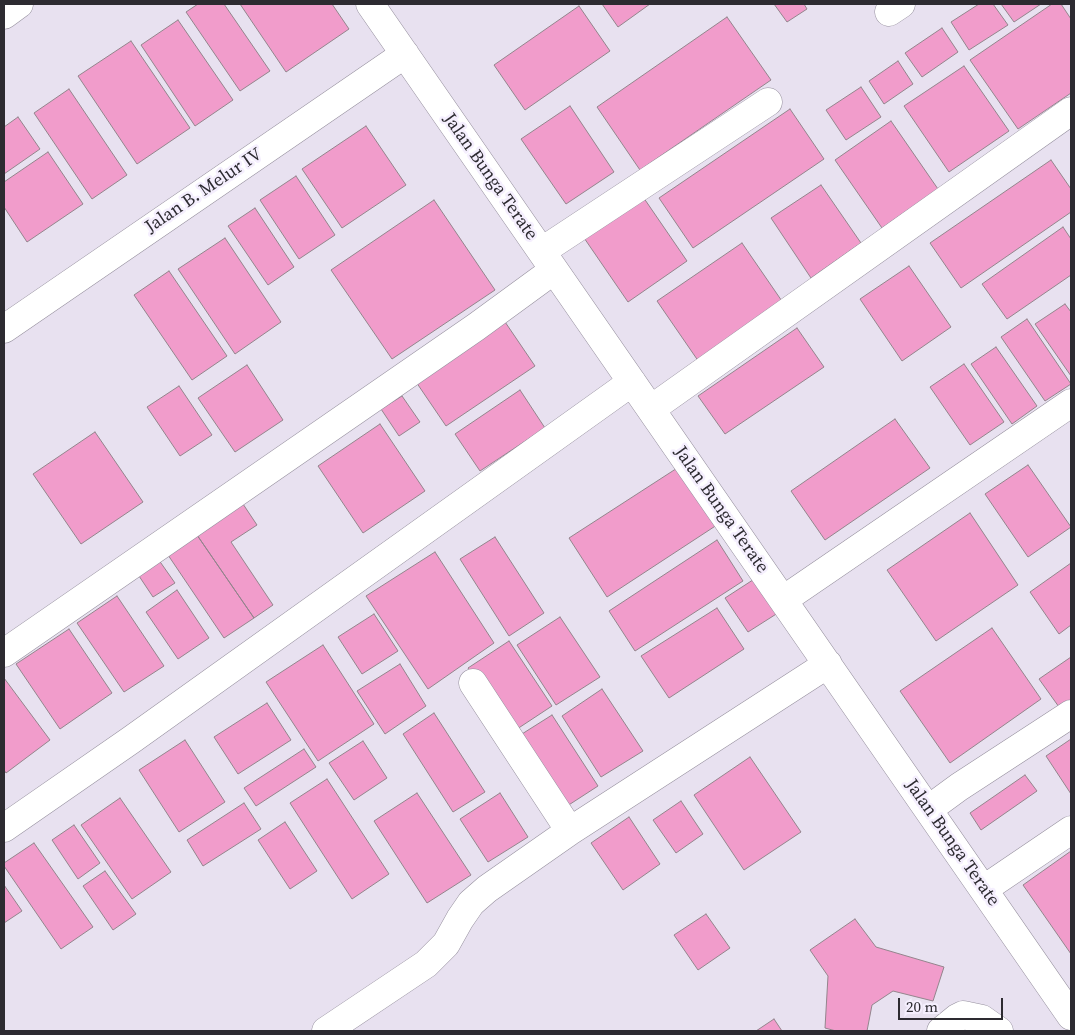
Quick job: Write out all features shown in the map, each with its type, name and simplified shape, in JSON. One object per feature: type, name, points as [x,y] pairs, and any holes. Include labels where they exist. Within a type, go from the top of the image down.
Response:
[{"type":"street","points":[[4,15],[19,4]]},
{"type":"street","name":"Jalan Bunga Terate","points":[[370,4],[1071,1016]]},
{"type":"street","name":"Jalan B. Melur IV","points":[[4,329],[405,54]]},
{"type":"street","points":[[4,653],[476,326],[548,260],[768,102]]},
{"type":"street","points":[[651,409],[1071,111]]},
{"type":"street","points":[[4,828],[139,734],[632,382]]},
{"type":"street","points":[[784,600],[1071,403]]},
{"type":"street","points":[[326,1031],[426,964],[446,944],[460,919],[487,888],[570,831],[828,664]]},
{"type":"street","points":[[473,683],[570,831]]},
{"type":"street","points":[[929,809],[1071,714]]},
{"type":"street","points":[[984,889],[1071,830]]},
{"type":"street","points":[[941,1031],[957,1018],[963,1016],[982,1019],[999,1031]]},
{"type":"building","points":[[198,4],[224,4],[270,71],[240,91],[186,12]]},
{"type":"building","points":[[240,4],[332,4],[349,29],[286,72]]},
{"type":"building","points":[[602,4],[650,4],[618,27]]},
{"type":"building","points":[[774,4],[804,4],[807,9],[787,22]]},
{"type":"building","points":[[979,4],[993,4],[1008,25],[969,50],[951,22]]},
{"type":"building","points":[[1001,4],[1041,4],[1014,22]]},
{"type":"building","points":[[1052,4],[1061,4],[1071,19],[1071,93],[1018,129],[970,60]]},
{"type":"building","points":[[579,6],[610,51],[525,110],[494,65]]},
{"type":"building","points":[[727,17],[771,80],[640,170],[597,107]]},
{"type":"building","points":[[178,20],[233,100],[195,126],[141,45]]},
{"type":"building","points":[[942,28],[958,52],[922,77],[905,53]]},
{"type":"building","points":[[131,41],[190,128],[137,164],[78,76]]},
{"type":"building","points":[[898,61],[913,84],[884,104],[869,81]]},
{"type":"building","points":[[964,66],[1009,131],[949,172],[904,106]]},
{"type":"building","points":[[861,87],[881,117],[846,140],[826,110]]},
{"type":"building","points":[[69,89],[127,175],[92,199],[34,113]]},
{"type":"building","points":[[570,106],[614,172],[566,204],[521,139]]},
{"type":"building","points":[[790,109],[824,159],[693,248],[659,198]]},
{"type":"building","points":[[18,117],[40,149],[4,174],[4,127]]},
{"type":"building","points":[[891,121],[938,189],[882,228],[835,160]]},
{"type":"building","points":[[366,126],[406,185],[342,228],[302,169]]},
{"type":"building","points":[[48,152],[83,204],[27,242],[4,207],[4,182]]},
{"type":"building","points":[[1051,160],[1071,189],[1071,212],[961,288],[930,243]]},
{"type":"building","points":[[296,176],[335,235],[299,259],[260,200]]},
{"type":"building","points":[[821,185],[861,243],[811,278],[771,218]]},
{"type":"building","points":[[639,191],[687,261],[628,302],[580,232]]},
{"type":"building","points":[[434,200],[495,290],[392,359],[331,270]]},
{"type":"building","points":[[255,208],[294,267],[268,285],[228,226]]},
{"type":"building","points":[[1063,227],[1071,239],[1071,275],[1007,319],[982,284]]},
{"type":"building","points":[[225,238],[281,322],[235,354],[178,269]]},
{"type":"building","points":[[742,243],[786,307],[701,365],[657,301]]},
{"type":"building","points":[[909,266],[951,327],[902,361],[860,299]]},
{"type":"building","points":[[169,271],[227,356],[192,380],[134,295]]},
{"type":"building","points":[[1065,304],[1071,312],[1071,376],[1035,324]]},
{"type":"building","points":[[501,316],[535,366],[446,426],[412,376]]},
{"type":"building","points":[[1027,319],[1071,384],[1045,401],[1001,337]]},
{"type":"building","points":[[797,328],[824,367],[725,434],[698,396]]},
{"type":"building","points":[[996,347],[1037,406],[1012,424],[971,364]]},
{"type":"building","points":[[964,364],[1004,422],[970,445],[930,387]]},
{"type":"building","points":[[247,365],[283,420],[235,452],[198,398]]},
{"type":"building","points":[[179,386],[212,435],[180,456],[147,407]]},
{"type":"building","points":[[520,390],[545,428],[480,471],[455,434]]},
{"type":"building","points":[[402,396],[420,422],[399,436],[381,409]]},
{"type":"building","points":[[895,419],[930,468],[825,540],[791,491]]},
{"type":"building","points":[[380,424],[425,491],[363,533],[318,466]]},
{"type":"building","points":[[95,432],[143,502],[81,544],[33,474]]},
{"type":"building","points":[[685,463],[723,521],[607,597],[569,538]]},
{"type":"building","points":[[1028,465],[1071,527],[1028,557],[985,494]]},
{"type":"building","points":[[243,504],[257,525],[231,542],[273,605],[254,618],[197,535]]},
{"type":"building","points":[[970,513],[1018,585],[936,641],[887,570]]},
{"type":"building","points":[[197,535],[254,618],[224,638],[168,555]]},
{"type":"building","points":[[495,537],[544,613],[509,636],[460,559]]},
{"type":"building","points":[[717,540],[743,581],[635,651],[609,611]]},
{"type":"building","points":[[435,552],[494,643],[428,689],[366,596]]},
{"type":"building","points":[[156,556],[175,583],[153,597],[135,570]]},
{"type":"building","points":[[1071,563],[1071,625],[1059,634],[1030,592]]},
{"type":"building","points":[[759,576],[781,611],[748,632],[725,598]]},
{"type":"building","points":[[177,590],[209,638],[178,659],[146,612]]},
{"type":"building","points":[[117,596],[164,666],[124,692],[77,623]]},
{"type":"building","points":[[717,608],[744,649],[669,698],[641,656]]},
{"type":"building","points":[[374,614],[398,651],[362,674],[338,637]]},
{"type":"building","points":[[560,617],[600,677],[556,705],[517,645]]},
{"type":"building","points":[[992,628],[1041,699],[950,763],[900,691]]},
{"type":"building","points":[[69,629],[112,693],[60,729],[16,664]]},
{"type":"building","points":[[509,641],[552,706],[511,733],[468,668]]},
{"type":"building","points":[[323,645],[374,724],[318,761],[266,682]]},
{"type":"building","points":[[1071,657],[1071,709],[1064,714],[1039,679]]},
{"type":"building","points":[[400,664],[426,706],[385,734],[357,691]]},
{"type":"building","points":[[4,678],[50,740],[6,773],[4,770]]},
{"type":"building","points":[[602,689],[643,751],[601,777],[562,716]]},
{"type":"building","points":[[267,703],[291,740],[238,774],[214,737]]},
{"type":"building","points":[[434,713],[485,792],[453,812],[403,734]]},
{"type":"building","points":[[552,715],[598,786],[561,810],[514,739]]},
{"type":"building","points":[[1071,739],[1071,794],[1046,756]]},
{"type":"building","points":[[185,740],[225,802],[179,832],[139,770]]},
{"type":"building","points":[[363,741],[387,778],[354,800],[329,763]]},
{"type":"building","points":[[304,749],[316,767],[256,806],[244,788]]},
{"type":"building","points":[[750,757],[801,832],[744,870],[694,795]]},
{"type":"building","points":[[1025,775],[1037,791],[981,830],[970,813]]},
{"type":"building","points":[[327,779],[389,874],[352,899],[290,803]]},
{"type":"building","points":[[417,793],[471,875],[427,903],[374,821]]},
{"type":"building","points":[[500,793],[528,837],[488,862],[460,819]]},
{"type":"building","points":[[120,798],[171,872],[132,899],[81,825]]},
{"type":"building","points":[[681,801],[703,834],[676,853],[653,820]]},
{"type":"building","points":[[244,803],[261,829],[203,866],[187,840]]},
{"type":"building","points":[[629,817],[660,864],[623,890],[591,843]]},
{"type":"building","points":[[285,822],[317,871],[290,889],[258,840]]},
{"type":"building","points":[[74,825],[100,863],[78,879],[52,840]]},
{"type":"building","points":[[34,843],[93,927],[61,949],[4,866],[4,863]]},
{"type":"building","points":[[1071,851],[1071,954],[1023,885]]},
{"type":"building","points":[[105,871],[136,914],[113,930],[83,886]]},
{"type":"building","points":[[4,885],[22,911],[4,923]]},
{"type":"building","points":[[706,914],[730,948],[698,970],[674,935]]},
{"type":"building","points":[[855,919],[876,947],[944,967],[933,1001],[893,991],[872,1005],[867,1031],[836,1031],[825,1028],[828,976],[810,950]]},
{"type":"building","points":[[774,1019],[782,1031],[756,1031]]}]
